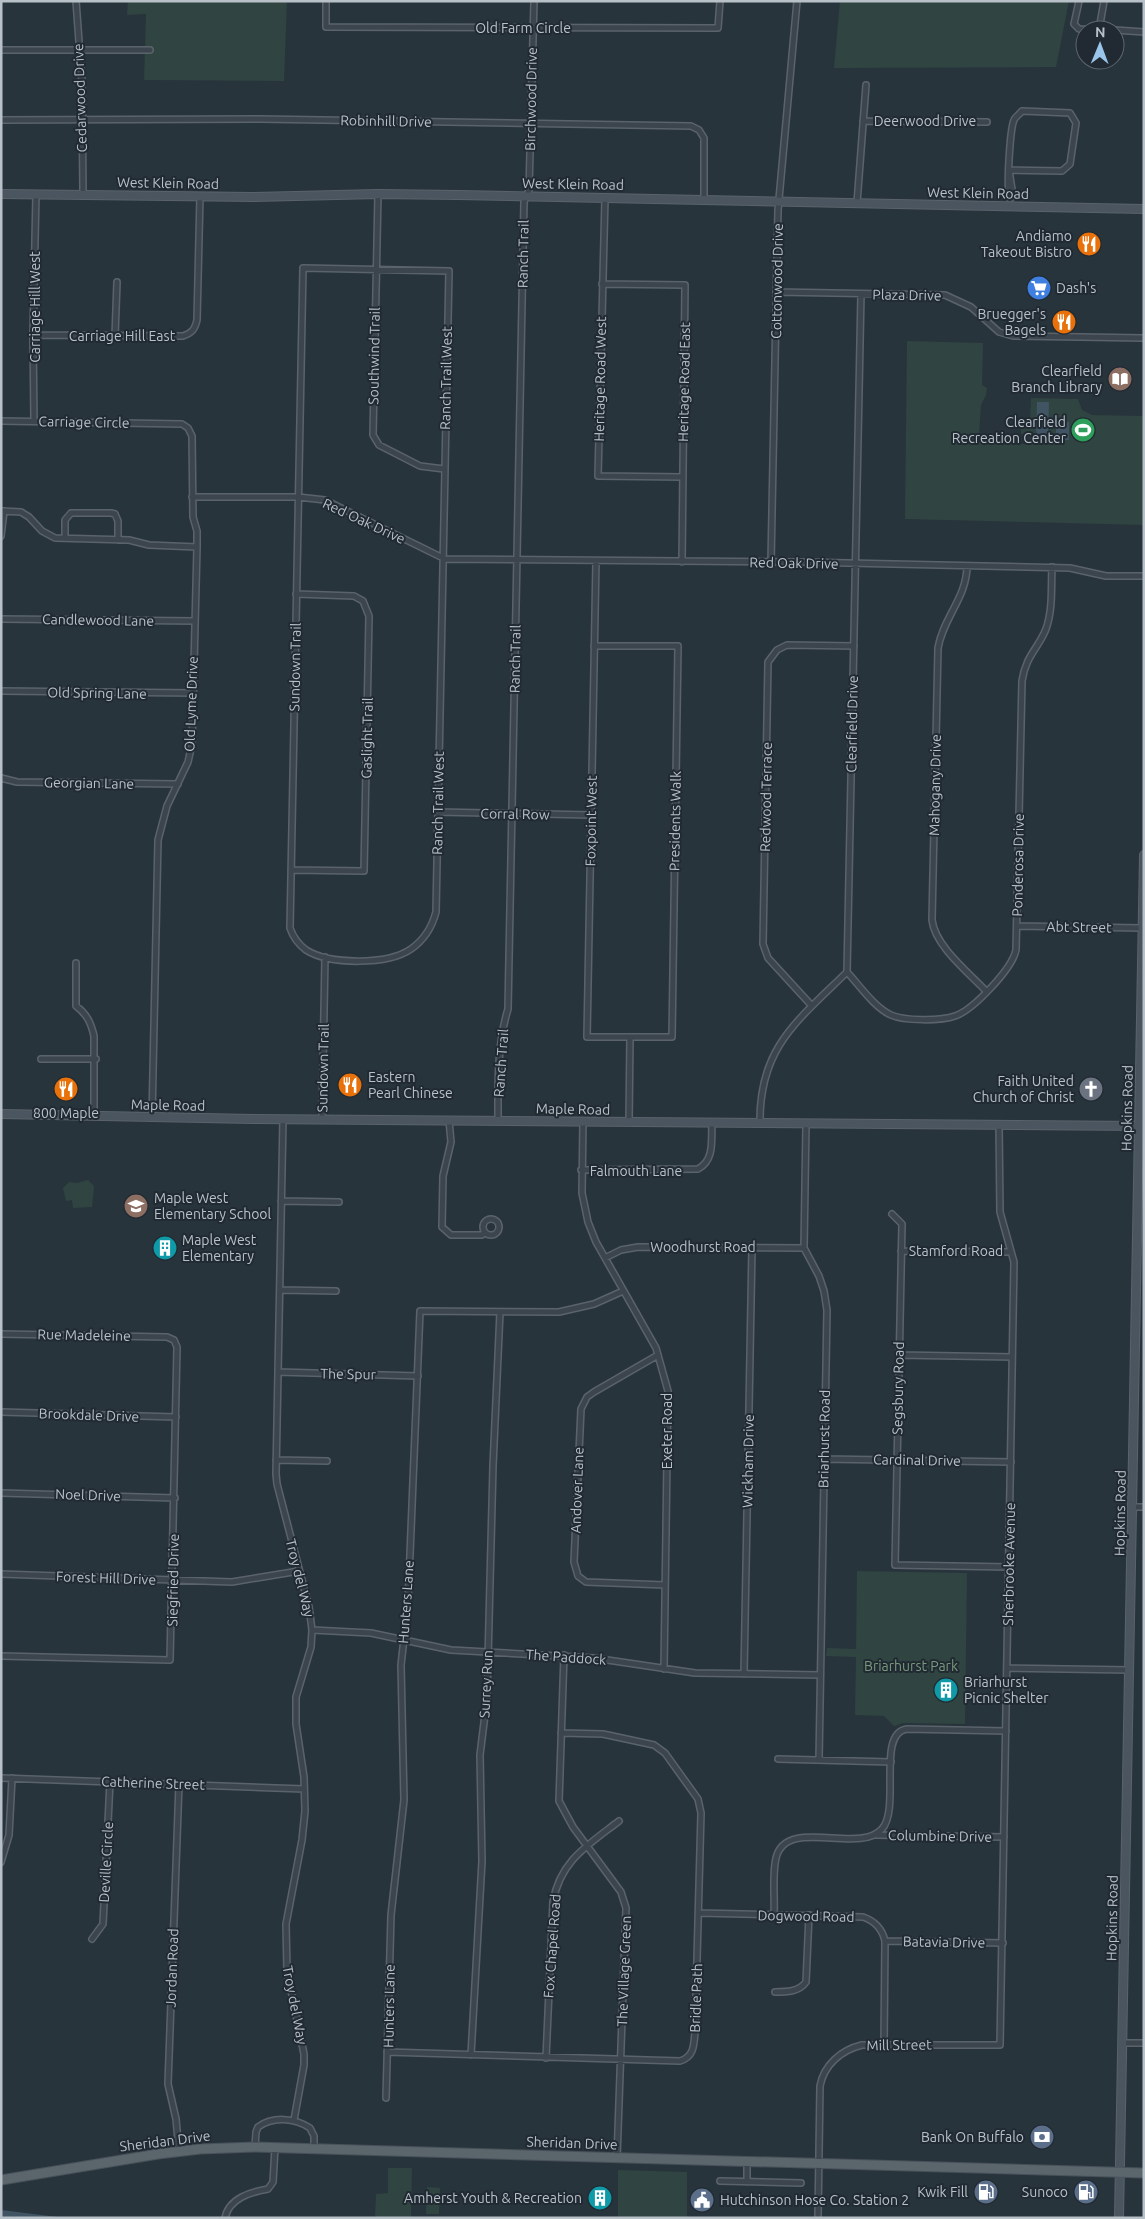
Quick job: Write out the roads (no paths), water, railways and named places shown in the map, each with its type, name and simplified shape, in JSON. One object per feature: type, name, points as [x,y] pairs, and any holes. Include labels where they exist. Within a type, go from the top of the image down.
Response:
[{"type":"main road","name":"Sheridan Drive","points":[[1,2180],[179,2151],[256,2147],[1144,2173]]},
{"type":"street","name":"Cedarwood Drive","points":[[76,1],[83,120],[83,194]]},
{"type":"street","name":"Old Farm Circle","points":[[326,1],[326,27],[533,28],[718,28],[720,1]]},
{"type":"street","name":"Birchwood Drive","points":[[527,196],[534,1]]},
{"type":"street","name":"Cottonwood Drive","points":[[771,562],[779,200],[797,1]]},
{"type":"street","points":[[1075,25],[1078,1]]},
{"type":"street","points":[[1101,20],[1104,1]]},
{"type":"street","points":[[1125,31],[1144,32]]},
{"type":"street","points":[[1,50],[150,50]]},
{"type":"street","points":[[857,203],[866,85]]},
{"type":"street","points":[[1009,170],[1062,171],[1070,164],[1076,123],[1070,113],[1022,111],[1014,120],[1007,175],[1010,202]]},
{"type":"street","name":"Robinhill Drive","points":[[1,120],[251,119],[696,127],[704,138],[704,199]]},
{"type":"street","name":"Deerwood Drive","points":[[863,121],[986,122]]},
{"type":"street","name":"West Klein Road","points":[[1,194],[253,197],[378,194],[779,200],[857,203],[1010,202],[1144,209]]},
{"type":"street","name":"Carriage Hill West","points":[[34,421],[33,335],[36,194]]},
{"type":"street","name":"Southwind Trail","points":[[378,194],[372,429],[374,439],[380,445],[420,466],[444,469]]},
{"type":"street","name":"Carriage Hill East","points":[[33,335],[183,336],[194,329],[197,320],[200,195]]},
{"type":"street","name":"Ranch Trail","points":[[498,1121],[500,1052],[508,1009],[524,202],[527,196]]},
{"type":"street","name":"Heritage Road West","points":[[605,198],[598,476],[682,477]]},
{"type":"street","name":"Sundown Trail","points":[[322,1119],[325,957],[305,949],[296,940],[290,928],[303,268],[376,270]]},
{"type":"street","name":"Ranch Trail West","points":[[325,957],[362,961],[389,959],[412,949],[428,933],[436,912],[449,271],[376,270]]},
{"type":"street","points":[[115,336],[116,282]]},
{"type":"street","name":"Heritage Road East","points":[[602,284],[685,285],[682,562]]},
{"type":"street","name":"Plaza Drive","points":[[776,292],[946,295],[971,307],[999,332],[1013,336],[1144,338]]},
{"type":"street","name":"Clearfield Drive","points":[[847,972],[861,294]]},
{"type":"street","name":"Carriage Circle","points":[[1,420],[168,424]]},
{"type":"street","name":"Old Lyme Drive","points":[[152,1118],[158,840],[167,806],[190,754],[193,693],[196,547],[192,497],[192,436],[185,425],[168,424]]},
{"type":"street","name":"Red Oak Drive","points":[[192,497],[317,499],[336,505],[442,559],[1052,567],[1076,568],[1112,577],[1144,576]]},
{"type":"street","points":[[1,536],[2,511],[21,512],[47,535],[65,538],[118,540],[150,545],[196,547]]},
{"type":"street","points":[[65,538],[65,520],[71,513],[111,513],[115,514],[118,522],[118,540]]},
{"type":"street","name":"Foxpoint West","points":[[596,561],[587,1037],[630,1037]]},
{"type":"street","name":"Mahogany Drive","points":[[967,566],[967,578],[963,591],[942,631],[938,648],[932,920],[941,943],[986,991]]},
{"type":"street","name":"Ponderosa Drive","points":[[847,972],[882,1009],[902,1018],[955,1016],[966,1011],[1007,971],[1014,959],[1017,926],[1022,681],[1026,664],[1044,631],[1051,610],[1052,567]]},
{"type":"street","name":"Gaslight Trail","points":[[291,870],[364,872],[369,616],[366,605],[354,596],[296,594]]},
{"type":"street","name":"Candlewood Lane","points":[[1,619],[194,621]]},
{"type":"street","name":"Presidents Walk","points":[[594,646],[678,646],[672,1037],[630,1037]]},
{"type":"street","name":"Redwood Terrace","points":[[812,1006],[768,958],[763,944],[768,662],[776,650],[787,646],[854,646]]},
{"type":"street","name":"Old Spring Lane","points":[[1,692],[193,693]]},
{"type":"street","name":"Georgian Lane","points":[[1,778],[17,782],[178,784]]},
{"type":"street","name":"Corral Row","points":[[438,812],[591,815]]},
{"type":"street","name":"Hopkins Road","points":[[1119,2218],[1141,1126],[1144,855]]},
{"type":"street","name":"Abt Street","points":[[1017,926],[1142,928]]},
{"type":"street","points":[[76,963],[76,1006],[84,1012],[91,1023],[96,1059],[94,1116]]},
{"type":"street","points":[[760,1123],[762,1085],[771,1059],[787,1034],[812,1006],[847,972]]},
{"type":"street","points":[[629,1122],[630,1037]]},
{"type":"street","points":[[41,1060],[96,1059]]},
{"type":"street","name":"Maple Road","points":[[1,1114],[152,1118],[1141,1126]]},
{"type":"street","name":"Troy del Way","points":[[283,1119],[277,1484],[312,1618],[311,1647],[296,1697],[296,1724],[304,1789],[302,1840],[286,1924],[287,1972],[304,2054],[304,2066],[294,2120]]},
{"type":"street","points":[[449,1120],[451,1142],[443,1176],[442,1228],[451,1235],[482,1235],[486,1232]]},
{"type":"street","name":"Exeter Road","points":[[583,1122],[582,1193],[588,1222],[596,1242],[658,1355],[666,1379],[668,1402],[664,1669]]},
{"type":"street","name":"Falmouth Lane","points":[[581,1170],[698,1170],[706,1164],[711,1156],[712,1123]]},
{"type":"street","name":"Briarhurst Road","points":[[806,1124],[804,1248],[819,1276],[826,1300],[819,1760]]},
{"type":"street","name":"Sherbrooke Avenue","points":[[999,1125],[1000,1212],[1014,1262],[1001,2006]]},
{"type":"street","points":[[281,1201],[339,1202]]},
{"type":"street","name":"Segsbury Road","points":[[892,1214],[902,1224],[895,1565],[1009,1568]]},
{"type":"street","name":"Woodhurst Road","points":[[605,1258],[621,1250],[638,1247],[804,1248]]},
{"type":"street","name":"Wickham Drive","points":[[744,1674],[752,1248]]},
{"type":"street","name":"Stamford Road","points":[[901,1251],[1011,1252]]},
{"type":"street","points":[[280,1290],[336,1291]]},
{"type":"street","name":"Hunters Lane","points":[[386,2098],[390,1915],[404,1800],[401,1665],[408,1603],[420,1311],[500,1312],[571,1310],[594,1304],[622,1291]]},
{"type":"street","name":"Surrey Run","points":[[471,2055],[482,1861],[480,1755],[487,1698],[493,1466],[500,1312]]},
{"type":"street","name":"Rue Madeleine","points":[[1,1334],[167,1337]]},
{"type":"street","name":"Siegfried Drive","points":[[1,1656],[170,1660],[177,1347],[174,1340],[167,1337]]},
{"type":"street","name":"Andover Lane","points":[[658,1355],[594,1392],[587,1398],[581,1409],[574,1562],[578,1576],[586,1582],[665,1585]]},
{"type":"street","points":[[899,1355],[1012,1357]]},
{"type":"street","name":"The Spur","points":[[278,1372],[418,1376]]},
{"type":"street","name":"Brookdale Drive","points":[[1,1412],[176,1417]]},
{"type":"street","name":"Cardinal Drive","points":[[824,1459],[1011,1462]]},
{"type":"street","points":[[276,1460],[327,1461]]},
{"type":"street","name":"Noel Drive","points":[[1,1493],[175,1498]]},
{"type":"street","points":[[1132,1507],[1144,1507]]},
{"type":"street","name":"Forest Hill Drive","points":[[1,1574],[232,1582],[299,1571]]},
{"type":"street","name":"The Paddock","points":[[312,1630],[370,1634],[451,1650],[564,1655],[695,1673],[820,1675]]},
{"type":"street","name":"The Village Green","points":[[564,1655],[560,1801],[566,1817],[621,1892],[626,1908],[617,2158]]},
{"type":"street","points":[[1008,1668],[1130,1670]]},
{"type":"street","points":[[876,1835],[885,1827],[889,1815],[893,1738],[903,1730],[1006,1731]]},
{"type":"street","name":"Bridle Path","points":[[388,2052],[680,2062],[692,2053],[695,2032],[699,1913],[700,1806],[694,1792],[665,1753],[654,1745],[634,1739],[596,1734],[561,1733]]},
{"type":"street","points":[[778,1759],[891,1762]]},
{"type":"street","name":"Catherine Street","points":[[1,1778],[304,1789]]},
{"type":"street","points":[[1,1862],[9,1835],[12,1778]]},
{"type":"street","name":"Deville Circle","points":[[92,1939],[103,1924],[110,1782]]},
{"type":"street","name":"Jordan Road","points":[[179,1784],[168,2084],[176,2119],[179,2151]]},
{"type":"street","name":"Fox Chapel Road","points":[[546,2058],[555,1892],[566,1868],[587,1846],[619,1821]]},
{"type":"street","name":"Columbine Drive","points":[[774,1915],[776,1859],[784,1844],[801,1837],[865,1838],[876,1835],[1004,1837]]},
{"type":"street","name":"Dogwood Road","points":[[699,1913],[868,1918],[877,1924],[885,1941]]},
{"type":"street","points":[[775,1992],[786,1992],[801,1988],[806,1982],[809,1915]]},
{"type":"street","points":[[884,2045],[885,1941]]},
{"type":"street","name":"Batavia Drive","points":[[885,1941],[1002,1943]]},
{"type":"street","name":"Mill Street","points":[[818,2218],[820,2086],[824,2073],[834,2060],[847,2050],[862,2045],[1000,2045],[1001,2006]]},
{"type":"street","points":[[1122,2043],[1144,2044]]},
{"type":"street","points":[[256,2147],[256,2132],[263,2124],[282,2120],[294,2120],[305,2125],[313,2132],[314,2149]]},
{"type":"street","points":[[225,2218],[235,2201],[248,2193],[268,2188],[274,2182],[275,2148]]},
{"type":"street","points":[[747,2182],[748,2162]]},
{"type":"street","points":[[720,2181],[801,2183]]},
{"type":"water","points":[[1037,402],[1049,402],[1048,440],[1036,440]]},
{"type":"water","points":[[1056,422],[1069,422],[1069,440],[1056,440]]},
{"type":"water","points":[[1,2210],[66,2218],[24,2218],[1,2215]]},
{"type":"waterway","points":[[1,2217],[9,2218]]},
{"type":"place","name":"Andiamo Takeout Bistro","points":[[1089,244]]},
{"type":"place","name":"Dash's","points":[[1039,288]]},
{"type":"place","name":"Bruegger's Bagels","points":[[1064,322]]},
{"type":"place","name":"Clearfield Branch Library","points":[[1120,379]]},
{"type":"place","name":"Clearfield Recreation Center","points":[[1083,430]]},
{"type":"place","name":"Eastern Pearl Chinese","points":[[350,1085]]},
{"type":"place","name":"800 Maple","points":[[66,1089]]},
{"type":"place","name":"Faith United Church of Christ","points":[[1091,1089]]},
{"type":"place","name":"Maple West Elementary School","points":[[136,1206]]},
{"type":"place","name":"Maple West Elementary","points":[[165,1248]]},
{"type":"place","name":"Briarhurst Picnic Shelter","points":[[946,1690]]},
{"type":"place","name":"Bank On Buffalo","points":[[1042,2137]]},
{"type":"place","name":"Kwik Fill","points":[[986,2192]]},
{"type":"place","name":"Sunoco","points":[[1086,2192]]},
{"type":"place","name":"Amherst Youth & Recreation","points":[[600,2198]]},
{"type":"place","name":"Hutchinson Hose Co. Station 2","points":[[702,2200]]},
{"type":"park label","name":"Briarhurst Park","points":[[911,1666]]}]
